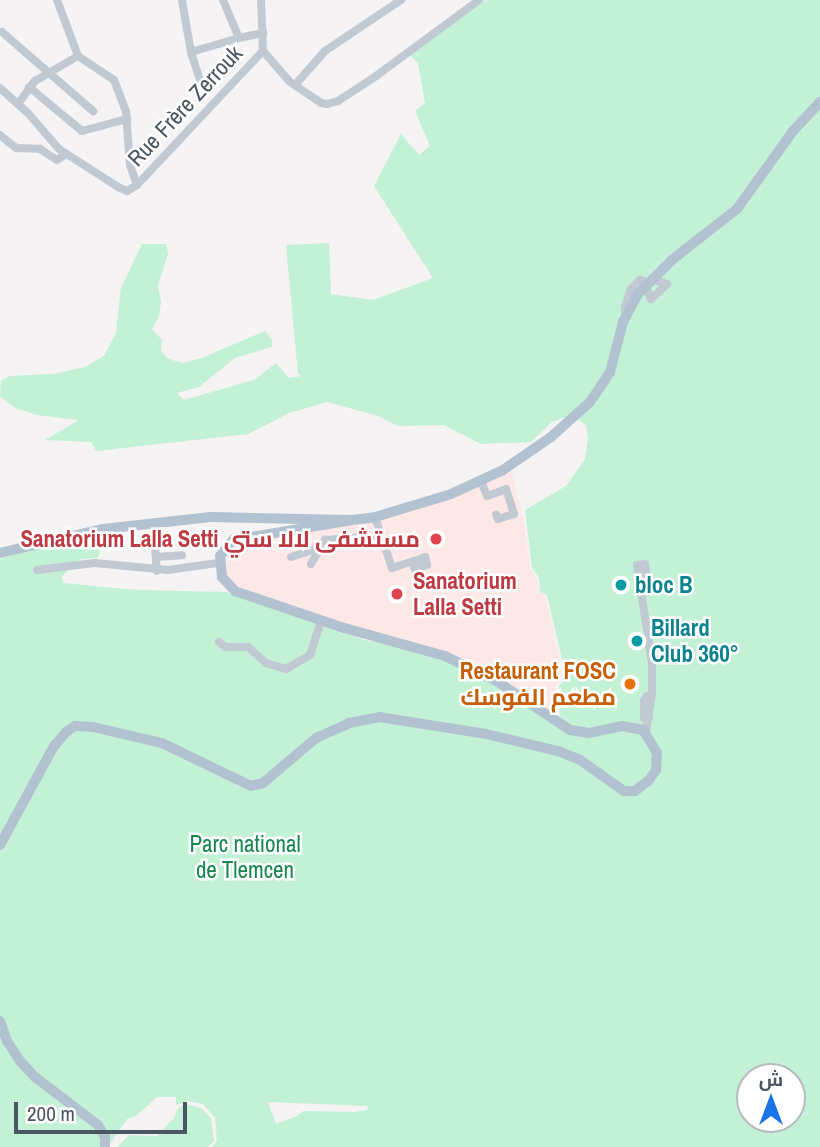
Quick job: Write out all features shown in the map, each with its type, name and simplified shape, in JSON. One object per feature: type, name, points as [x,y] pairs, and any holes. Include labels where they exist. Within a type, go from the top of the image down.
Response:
[{"type":"main road","points":[[0,845],[54,746],[75,726],[151,739],[255,786],[263,783],[316,738],[349,723],[379,717],[486,733],[558,751],[580,760],[618,789],[630,791],[644,785],[657,765],[655,746],[646,731],[622,726],[590,733],[570,730],[495,680],[445,656],[321,621],[235,591],[222,577],[219,563],[226,545],[239,538],[375,517],[426,504],[481,481],[551,437],[590,402],[610,372],[625,317],[648,282],[737,209],[753,191],[793,131],[820,102]]},
{"type":"main road","points":[[0,553],[103,529],[210,517],[352,520]]},
{"type":"main road","points":[[0,1021],[7,1041],[20,1061],[35,1077],[98,1125],[105,1137],[105,1147]]},
{"type":"street","points":[[18,104],[29,87],[78,56],[57,0]]},
{"type":"street","points":[[182,0],[191,52],[200,80]]},
{"type":"street","points":[[223,0],[239,38]]},
{"type":"street","points":[[261,0],[264,51],[295,85],[321,103],[338,101],[479,0]]},
{"type":"street","points":[[295,85],[325,51],[401,0]]},
{"type":"street","points":[[2,32],[93,111]]},
{"type":"street","points":[[191,52],[263,33]]},
{"type":"street","name":"Rue Frère Zerrouk","points":[[78,56],[114,80],[127,118],[130,165],[137,185],[264,51]]},
{"type":"street","points":[[29,87],[82,131],[127,118]]},
{"type":"street","points":[[0,88],[66,154],[127,191],[137,185]]},
{"type":"street","points":[[0,135],[16,148],[40,149],[58,160],[66,154]]},
{"type":"street","points":[[481,481],[487,496],[506,489],[514,514],[498,519],[496,514]]},
{"type":"street","points":[[375,517],[392,568],[413,561]]},
{"type":"street","points":[[311,564],[325,540],[382,536]]},
{"type":"street","points":[[291,557],[321,547]]},
{"type":"street","points":[[157,571],[156,553],[182,555]]},
{"type":"street","points":[[37,570],[95,563],[157,571],[219,563]]},
{"type":"street","points":[[642,593],[652,663],[652,696],[646,731]]},
{"type":"street","points":[[219,642],[225,647],[248,647],[266,663],[286,669],[310,655],[321,621]]},
{"type":"shaded area","name":"Sanatorium Lalla Setti","points":[[512,471],[524,523],[530,569],[537,578],[539,592],[545,596],[564,676],[556,686],[559,717],[495,676],[448,653],[323,618],[236,587],[226,576],[227,552],[238,542],[372,520],[425,507]]},
{"type":"green space","name":"Parc national de Tlemcen","points":[[485,0],[820,0],[820,1147],[212,1147],[217,1141],[215,1118],[203,1104],[188,1101],[176,1105],[176,1097],[157,1097],[136,1116],[127,1119],[108,1147],[0,1147],[0,559],[39,546],[96,541],[100,553],[97,558],[81,559],[62,576],[63,583],[137,590],[226,592],[364,640],[395,645],[445,661],[488,680],[560,725],[559,686],[566,677],[547,595],[540,592],[539,578],[532,568],[525,510],[566,486],[585,459],[588,439],[586,425],[570,415],[552,422],[531,442],[481,444],[444,425],[398,426],[378,416],[327,402],[289,413],[248,434],[96,451],[91,442],[45,440],[79,420],[37,415],[15,408],[0,396],[1,381],[9,376],[53,374],[85,367],[104,356],[116,333],[121,288],[142,244],[166,244],[168,254],[158,285],[161,302],[159,316],[152,329],[162,340],[161,351],[169,359],[182,363],[202,358],[265,331],[272,340],[272,347],[235,358],[199,387],[177,393],[184,400],[254,380],[276,363],[289,378],[301,376],[298,374],[286,245],[329,243],[331,294],[373,300],[433,278],[374,186],[401,134],[419,155],[430,146],[415,111],[425,103],[418,63],[410,55]],"holes":[[[268,1102],[367,1106],[367,1110],[354,1112],[303,1111],[276,1124]]]},
{"type":"green space","points":[[186,1104],[201,1108],[211,1118],[214,1141],[208,1147],[117,1147],[129,1135],[157,1136],[174,1118],[178,1108]]},
{"type":"place","name":"Sanatorium Lalla Setti مستشفى لالا ستي","points":[[436,539]]},
{"type":"place","name":"bloc B","points":[[621,585]]},
{"type":"place","name":"Sanatorium Lalla Setti","points":[[397,594]]},
{"type":"place","name":"Billard Club 360°","points":[[637,641]]},
{"type":"place","name":"Restaurant FOSC مطعم الفوسك","points":[[630,684]]}]
